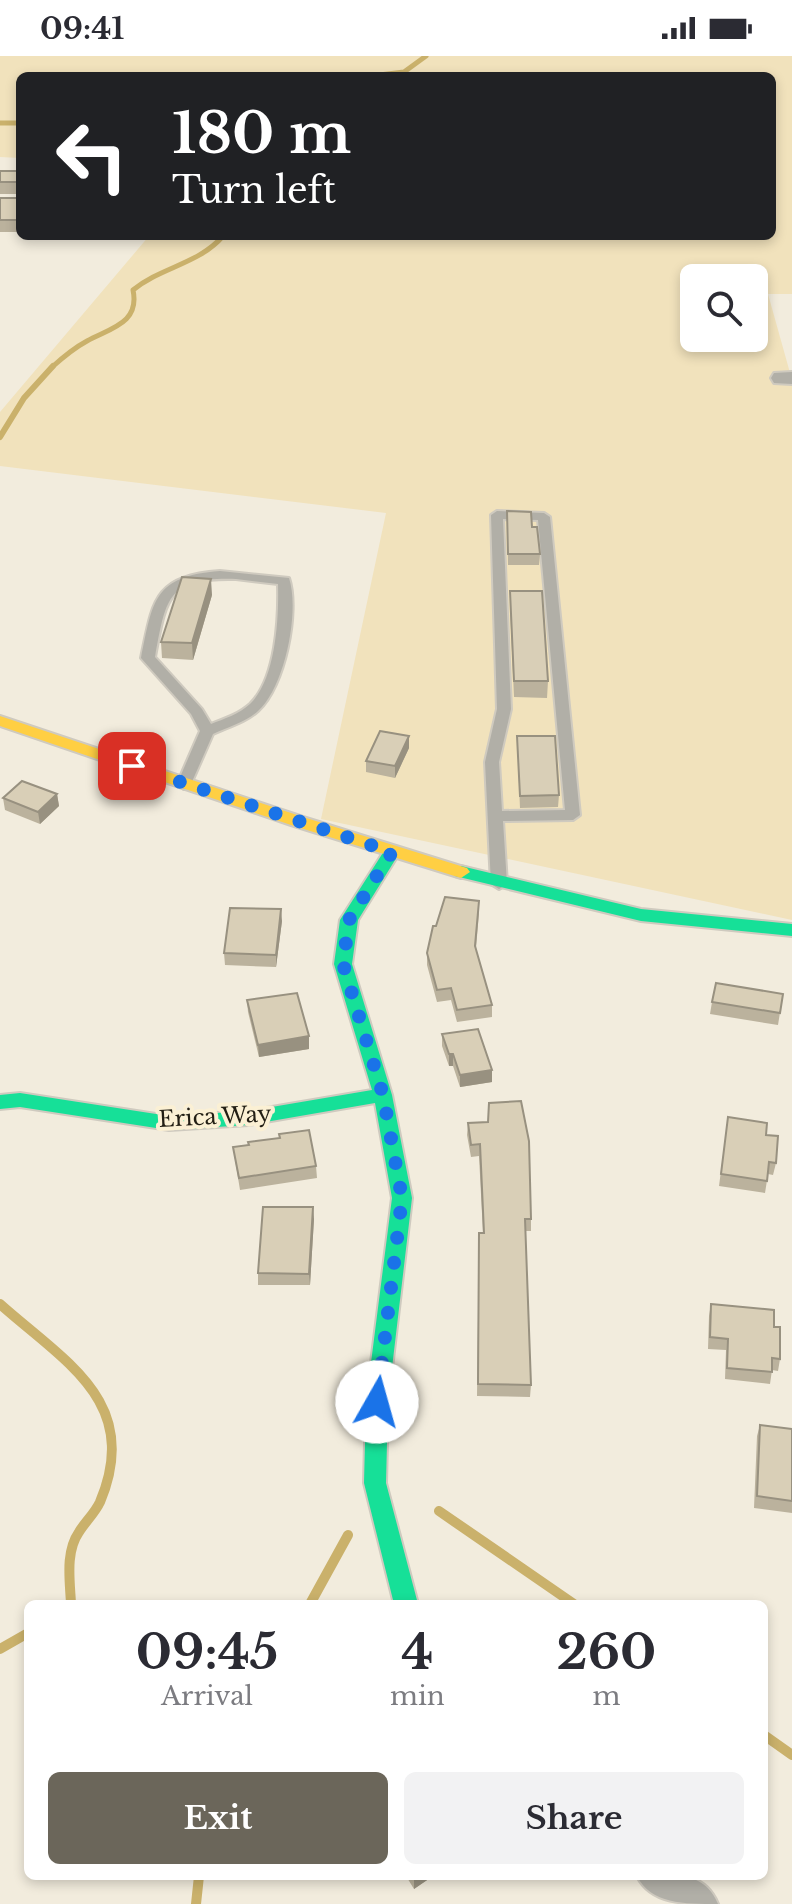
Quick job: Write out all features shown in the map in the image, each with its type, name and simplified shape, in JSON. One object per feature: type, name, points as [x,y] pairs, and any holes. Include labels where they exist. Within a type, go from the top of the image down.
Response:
[{"type":"street","points":[[0,721],[392,852],[499,884],[692,924],[792,930]]},
{"type":"street","points":[[392,852],[349,920],[343,964],[383,1095],[402,1198],[377,1402],[375,1483],[405,1600]]},
{"type":"street","name":"Erica Way","points":[[0,1102],[20,1100],[169,1123],[248,1118],[383,1095]]},
{"type":"street","points":[[663,1880],[696,1904]]},
{"type":"lane","points":[[495,816],[573,815],[544,517],[497,515],[504,709],[492,762],[495,816],[499,884]]},
{"type":"lane","points":[[184,784],[207,731],[242,716],[259,703],[272,677],[287,611],[284,581],[222,575],[182,581],[162,599],[148,658],[197,712],[207,731]]},
{"type":"shaded area","points":[[0,56],[792,56],[792,294],[768,294],[792,380],[792,920],[321,819],[386,513],[0,466],[0,412],[146,240],[776,240],[776,72],[16,72],[16,158],[0,157]]},
{"type":"building","points":[[0,171],[16,171],[16,182],[0,182]]},
{"type":"building","points":[[0,198],[16,198],[16,220],[0,220]]},
{"type":"building","points":[[507,511],[531,512],[532,527],[537,527],[540,554],[508,554]]},
{"type":"building","points":[[182,577],[211,579],[192,643],[161,642]]},
{"type":"building","points":[[510,591],[542,591],[548,681],[514,681]]},
{"type":"building","points":[[380,731],[409,736],[395,766],[366,761]]},
{"type":"building","points":[[517,736],[555,736],[559,795],[520,796]]},
{"type":"building","points":[[22,781],[57,794],[38,812],[3,798]]},
{"type":"building","points":[[445,897],[479,901],[475,946],[492,1005],[457,1010],[451,988],[437,990],[427,953],[433,926],[436,926]]},
{"type":"building","points":[[230,908],[281,909],[276,955],[224,953]]},
{"type":"building","points":[[716,983],[783,994],[780,1013],[712,1002]]},
{"type":"building","points":[[297,993],[309,1036],[258,1045],[247,1000]]},
{"type":"building","points":[[478,1029],[492,1070],[460,1075],[442,1034]]},
{"type":"building","points":[[521,1101],[529,1141],[531,1219],[525,1219],[531,1385],[478,1384],[479,1233],[484,1233],[480,1144],[471,1145],[468,1123],[488,1122],[489,1103]]},
{"type":"building","points":[[728,1117],[767,1123],[766,1135],[778,1136],[776,1163],[769,1162],[767,1181],[721,1174]]},
{"type":"building","points":[[309,1130],[316,1166],[239,1178],[233,1147],[280,1138],[279,1134]]},
{"type":"building","points":[[263,1207],[313,1207],[309,1274],[258,1273]]},
{"type":"building","points":[[711,1304],[774,1310],[774,1327],[780,1327],[780,1359],[772,1358],[772,1372],[727,1368],[728,1339],[710,1337]]},
{"type":"building","points":[[760,1425],[792,1429],[792,1501],[757,1496]]},
{"type":"waterway","points":[[404,72],[426,56]]},
{"type":"waterway","points":[[0,123],[16,123]]},
{"type":"waterway","points":[[52,367],[77,347],[122,323],[132,310],[133,290],[203,253],[219,240]]},
{"type":"waterway","points":[[0,437],[24,398],[52,367]]},
{"type":"waterway","points":[[0,1304],[49,1345],[90,1387],[104,1411],[111,1437],[110,1467],[100,1502],[72,1548],[69,1567],[71,1600]]},
{"type":"waterway","points":[[439,1511],[568,1600]]},
{"type":"waterway","points":[[312,1600],[348,1535]]},
{"type":"waterway","points":[[0,1649],[24,1635]]},
{"type":"waterway","points":[[768,1738],[792,1755]]},
{"type":"waterway","points":[[196,1904],[199,1880]]},
{"type":"traffic: fast","points":[[392,852],[349,920],[343,964],[383,1095],[402,1198],[377,1402],[375,1483],[405,1600]]},
{"type":"traffic: fast","points":[[461,872],[641,915],[792,930]]},
{"type":"traffic: fast","points":[[0,1102],[20,1100],[169,1123],[248,1118],[383,1095]]},
{"type":"traffic: slow","points":[[0,721],[297,821],[461,872]]},
{"type":"route","points":[[132,766],[392,852],[349,920],[343,964],[383,1095],[402,1198],[377,1402]]}]
